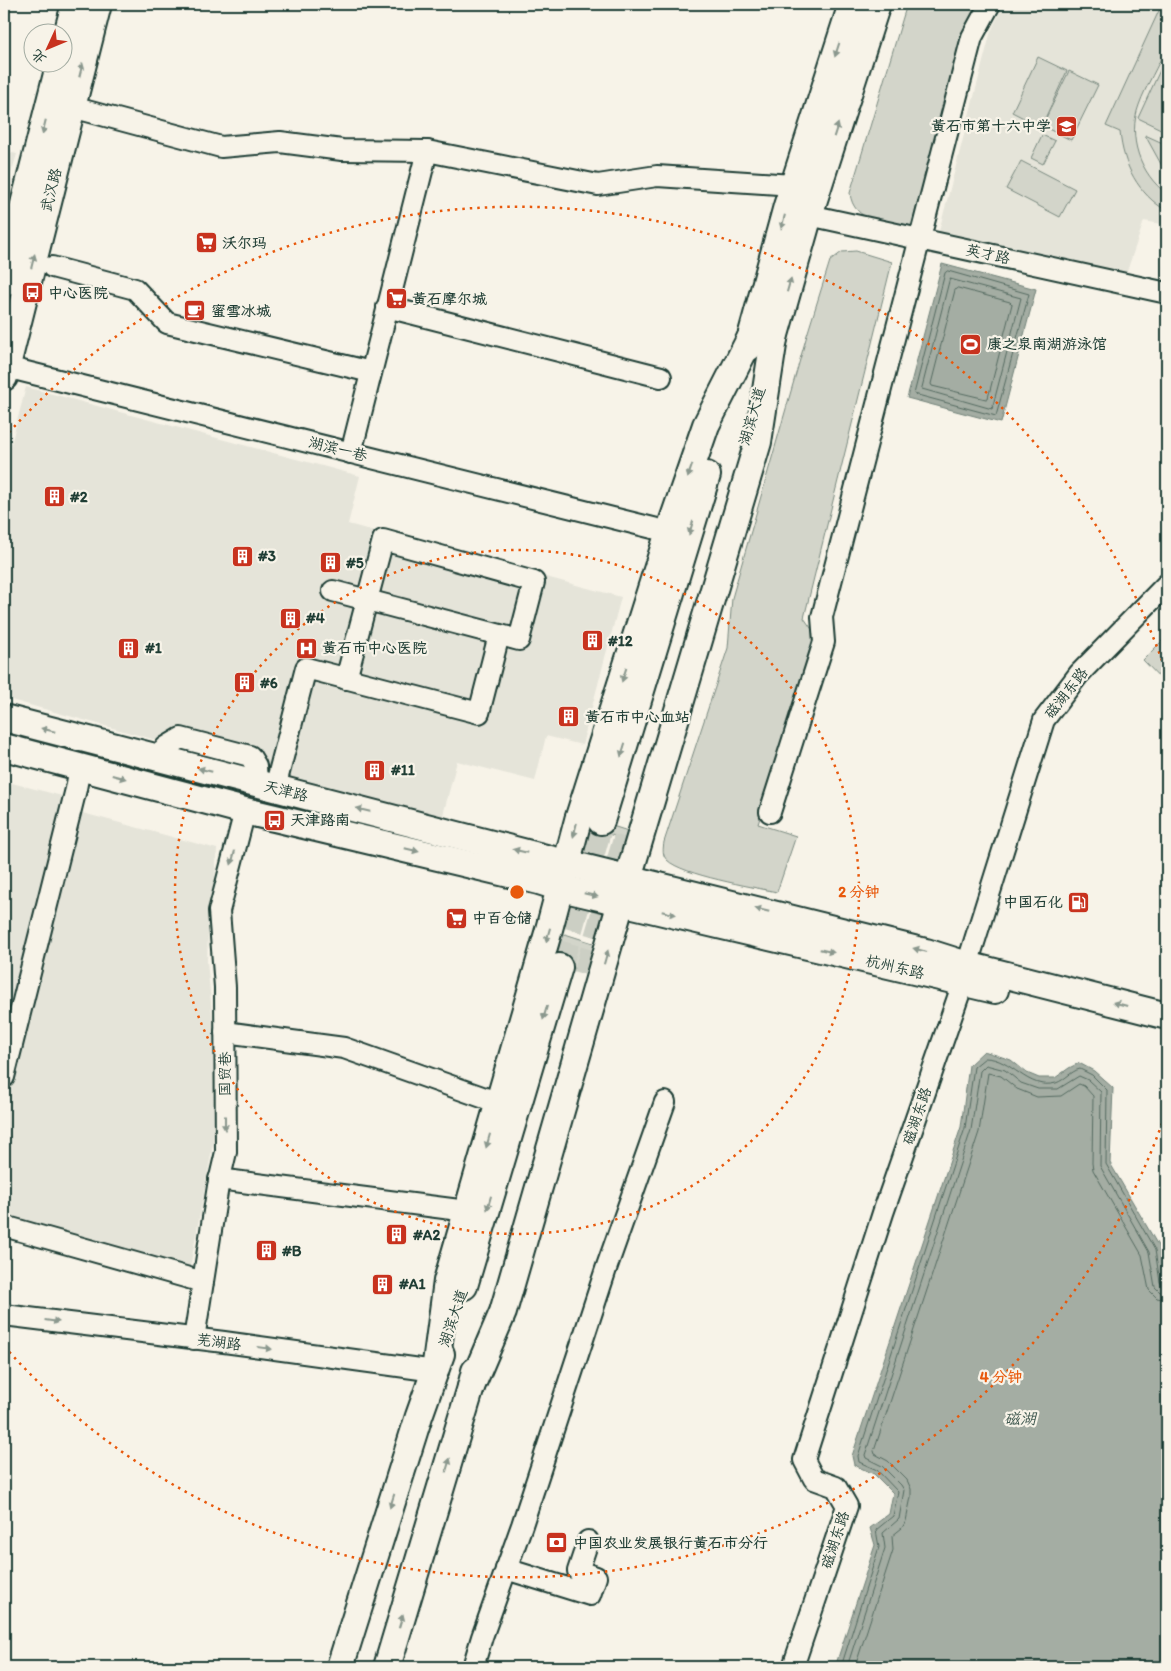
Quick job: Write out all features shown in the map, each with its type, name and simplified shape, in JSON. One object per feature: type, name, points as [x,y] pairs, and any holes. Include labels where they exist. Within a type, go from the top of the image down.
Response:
[{"type":"main road","points":[[70,22],[74,4]]},
{"type":"main road","name":"武汉路","points":[[5,372],[98,4]]},
{"type":"main road","name":"湖滨大道","points":[[629,829],[746,437],[793,185],[852,4]]},
{"type":"main road","name":"湖滨大道","points":[[601,821],[721,429],[765,332],[809,215],[878,4]]},
{"type":"main road","name":"武汉路","points":[[4,283],[57,72]]},
{"type":"main road","points":[[434,1371],[447,1281],[561,888],[578,820],[669,532],[706,425],[765,332]]},
{"type":"main road","points":[[471,1387],[503,1312],[625,890],[758,442],[765,332]]},
{"type":"main road","name":"天津路","points":[[4,718],[567,863],[625,890]]},
{"type":"main road","name":"天津路","points":[[4,747],[245,810],[539,881],[561,888],[625,890]]},
{"type":"main road","name":"杭州东路","points":[[625,890],[965,974],[1167,1016]]},
{"type":"main road","name":"湖滨大道","points":[[340,1667],[419,1416],[465,1286],[559,966]]},
{"type":"main road","name":"杭州东路","points":[[965,974],[1167,1035]]},
{"type":"main road","name":"湖滨大道","points":[[388,1667],[471,1387],[491,1296],[586,975]]},
{"type":"street","points":[[770,812],[824,642],[822,617],[972,37],[990,4]]},
{"type":"street","points":[[72,106],[221,147],[280,142],[342,150],[427,151],[598,185],[657,176],[793,185]]},
{"type":"street","points":[[350,453],[427,151]]},
{"type":"street","name":"英才路","points":[[809,215],[1167,293]]},
{"type":"street","points":[[52,267],[135,289],[167,323],[371,372]]},
{"type":"street","points":[[387,307],[661,376]]},
{"type":"street","name":"湖滨一巷","points":[[5,372],[350,453],[669,532]]},
{"type":"street","points":[[333,591],[367,600],[499,635],[519,640],[534,582],[383,540],[367,600],[346,679]]},
{"type":"street","name":"磁湖东路","points":[[793,1667],[848,1506],[836,1487],[814,1480],[804,1460],[883,1213],[965,974],[1044,720],[1078,674],[1167,584]]},
{"type":"street","points":[[266,786],[306,668],[479,713],[499,635]]},
{"type":"street","points":[[4,1077],[80,767]]},
{"type":"street","name":"国贸巷","points":[[194,1339],[226,1152],[225,987],[219,911],[245,810]]},
{"type":"street","points":[[225,1032],[344,1048],[499,1103]]},
{"type":"street","points":[[473,1667],[603,1278],[665,1102]]},
{"type":"street","points":[[220,1179],[467,1211]]},
{"type":"street","points":[[4,1226],[203,1282]]},
{"type":"street","name":"芜湖路","points":[[4,1315],[434,1371]]},
{"type":"street","points":[[506,1569],[590,1595],[596,1577],[578,1571],[588,1541]]},
{"type":"shaded area","points":[[907,4],[979,4],[966,28],[956,57],[912,228],[882,223],[864,216],[852,203],[850,193]]},
{"type":"shaded area","name":"黄石市第十六中学","points":[[1004,4],[1167,4],[1167,225],[1144,221],[1125,277],[938,235],[991,31]]},
{"type":"shaded area","points":[[1162,4],[1167,4],[1167,42],[1139,105],[1136,117],[1135,142],[1143,165],[1158,186],[1167,194],[1167,211],[1140,187],[1125,156],[1120,132],[1106,126]]},
{"type":"shaded area","points":[[1167,55],[1167,132],[1138,118]]},
{"type":"shaded area","points":[[1038,57],[1067,71],[1041,127],[1012,112]]},
{"type":"shaded area","points":[[1069,71],[1098,85],[1071,140],[1042,126]]},
{"type":"shaded area","points":[[1042,135],[1055,141],[1043,164],[1031,158]]},
{"type":"shaded area","points":[[1145,135],[1167,145],[1167,175]]},
{"type":"shaded area","points":[[4,151],[17,154],[4,197]]},
{"type":"shaded area","points":[[1021,161],[1075,189],[1060,217],[1006,189]]},
{"type":"shaded area","points":[[856,251],[892,262],[804,618],[818,638],[758,824],[796,836],[777,892],[687,871],[667,860],[663,849],[728,648],[732,598],[830,261],[842,252]]},
{"type":"shaded area","name":"黄石市中心医院","points":[[26,387],[360,476],[348,524],[621,597],[582,745],[546,736],[535,781],[457,761],[442,819],[4,698],[4,471]]},
{"type":"shaded area","points":[[1167,636],[1167,685],[1143,660]]},
{"type":"shaded area","points":[[4,781],[66,797],[4,1030]]},
{"type":"shaded area","points":[[79,812],[217,849],[215,877],[209,912],[207,961],[214,1034],[213,1144],[189,1273],[4,1222],[4,1118]]},
{"type":"shaded area","points":[[597,821],[631,832],[629,840],[594,830]]},
{"type":"shaded area","points":[[565,934],[593,943],[599,951],[592,974],[552,961],[559,938]]},
{"type":"water","name":"康之泉南湖游泳馆","points":[[942,264],[1036,289],[1001,423],[907,398]]},
{"type":"water","name":"磁湖","points":[[984,1051],[1011,1060],[1027,1073],[1039,1078],[1055,1078],[1079,1063],[1094,1071],[1113,1088],[1110,1163],[1160,1249],[1167,1296],[1167,1667],[835,1667],[875,1545],[870,1528],[889,1514],[893,1493],[874,1474],[854,1465],[852,1456],[961,1127],[969,1065]]},
{"type":"tunnel","points":[[559,967],[601,821]]},
{"type":"tunnel","points":[[586,975],[629,829]]},
{"type":"place","name":"黄石市第十六中学","points":[[1067,126]]},
{"type":"place","name":"沃尔玛","points":[[206,243]]},
{"type":"place","name":"中心医院","points":[[32,293]]},
{"type":"place","name":"黄石摩尔城","points":[[396,299]]},
{"type":"place","name":"蜜雪冰城","points":[[195,311]]},
{"type":"place","name":"康之泉南湖游泳馆","points":[[971,344]]},
{"type":"place","name":"#2","points":[[54,497]]},
{"type":"place","name":"#3","points":[[242,556]]},
{"type":"place","name":"#5","points":[[330,563]]},
{"type":"place","name":"#4","points":[[290,618]]},
{"type":"place","name":"#12","points":[[592,641]]},
{"type":"place","name":"#1","points":[[129,648]]},
{"type":"place","name":"黄石市中心医院","points":[[306,648]]},
{"type":"place","name":"#6","points":[[244,683]]},
{"type":"place","name":"黄石市中心血站","points":[[569,717]]},
{"type":"place","name":"#11","points":[[375,770]]},
{"type":"place","name":"天津路南","points":[[274,820]]},
{"type":"place","name":"中国石化","points":[[1079,902]]},
{"type":"place","name":"中百仓储","points":[[456,918]]},
{"type":"place","name":"#A2","points":[[397,1235]]},
{"type":"place","name":"#B","points":[[266,1251]]},
{"type":"place","name":"#A1","points":[[383,1284]]},
{"type":"place","name":"中国农业发展银行黄石市分行","points":[[557,1543]]}]
